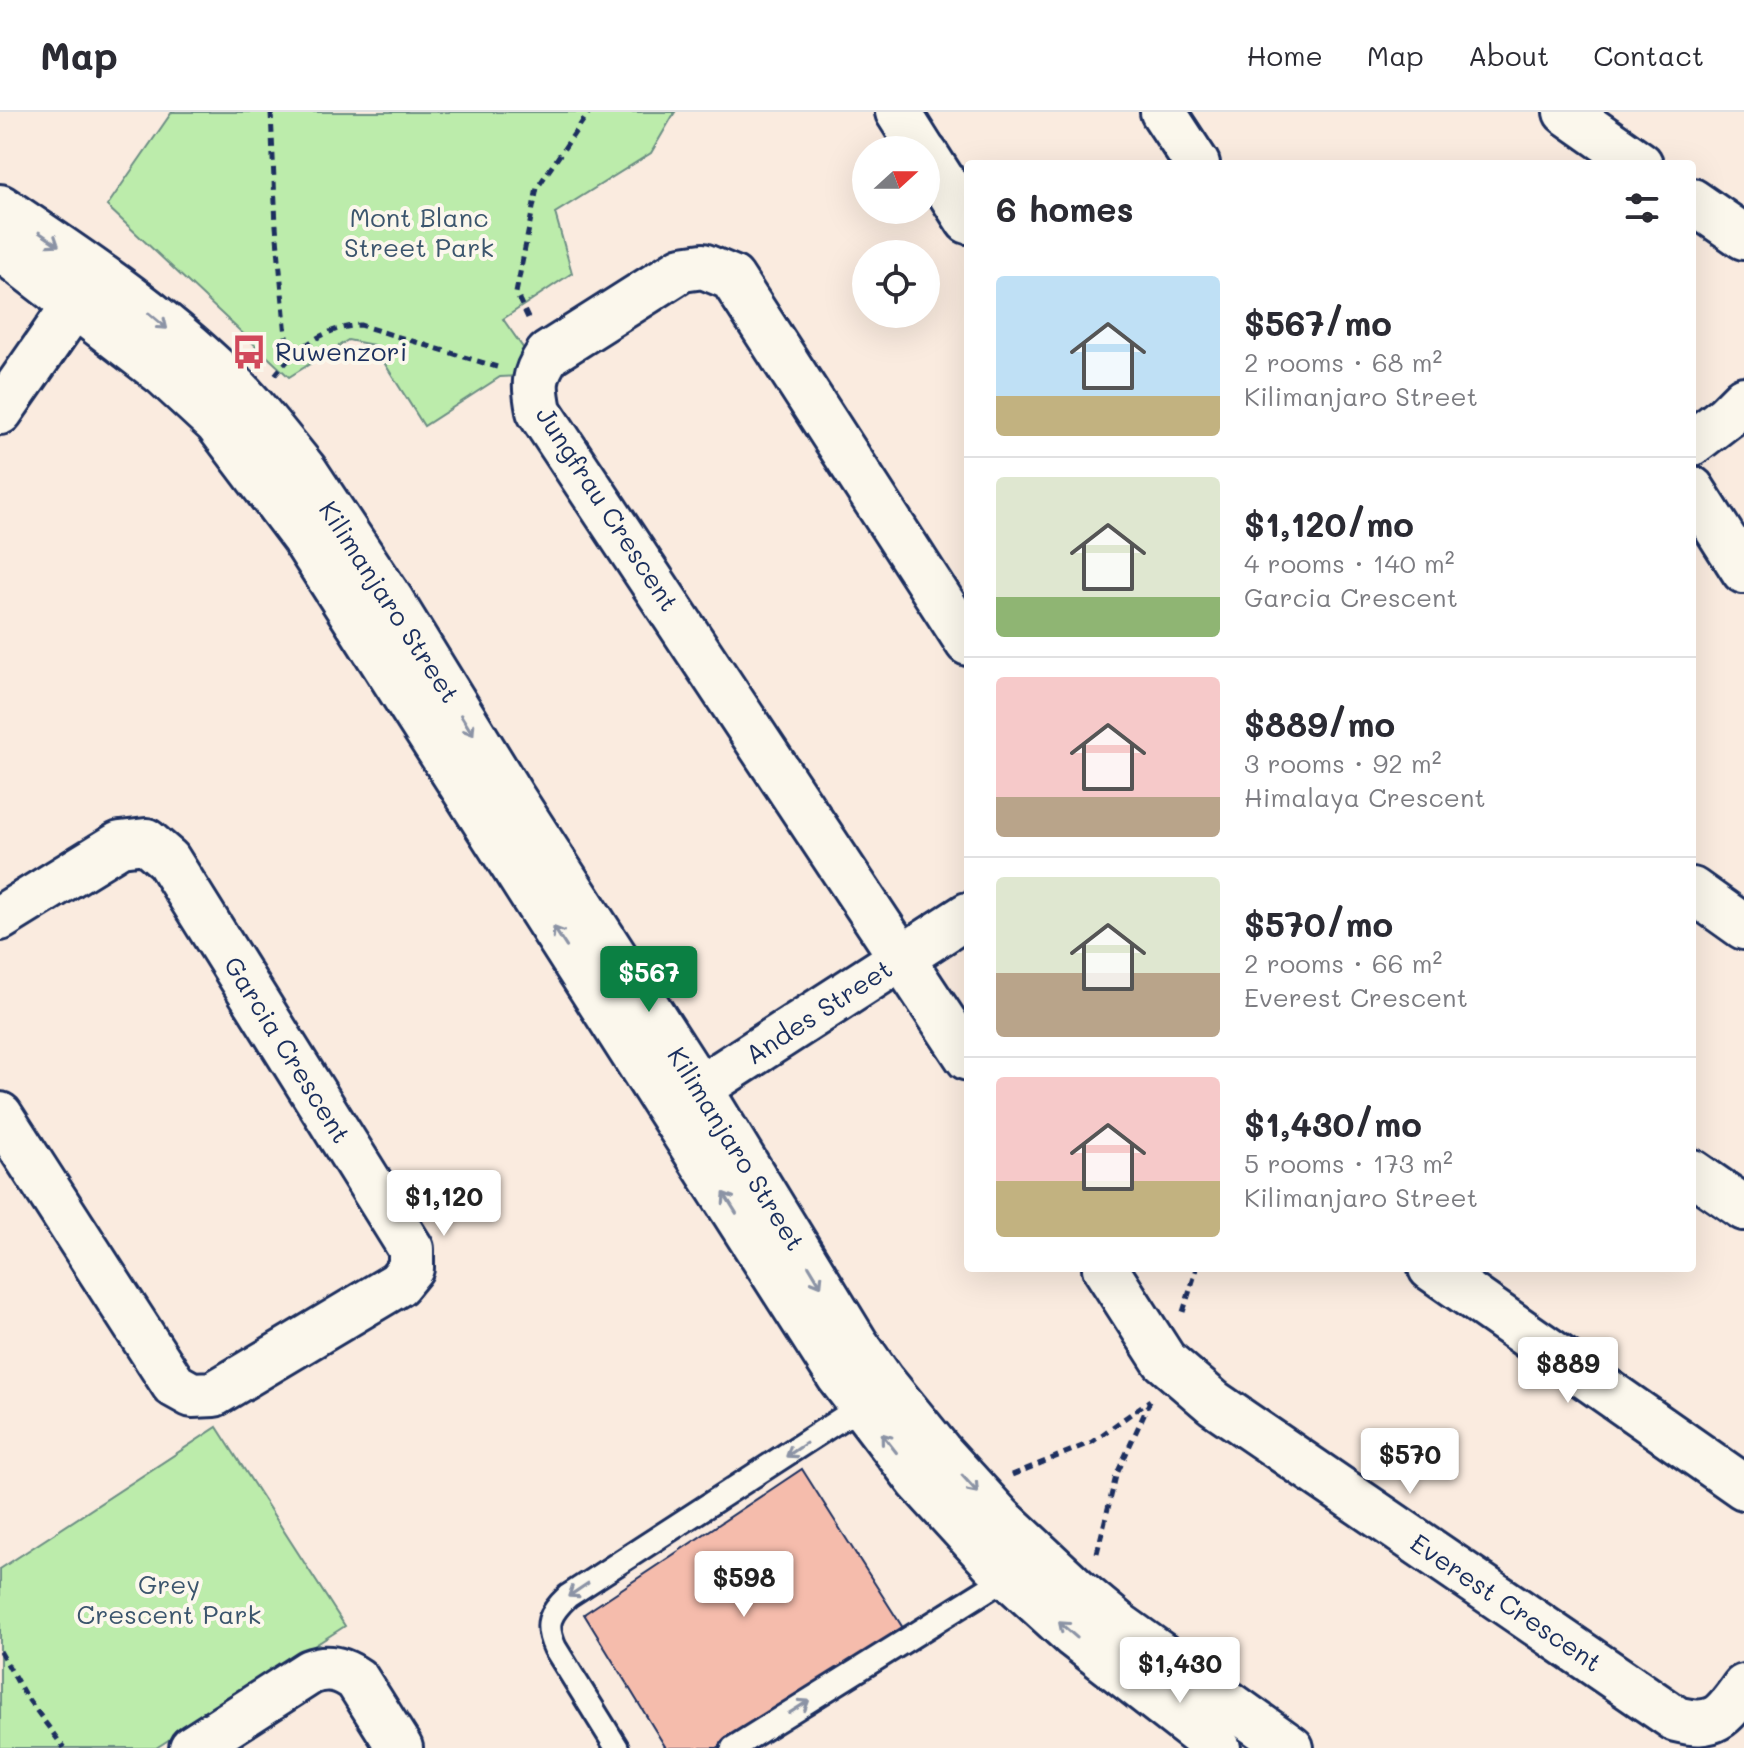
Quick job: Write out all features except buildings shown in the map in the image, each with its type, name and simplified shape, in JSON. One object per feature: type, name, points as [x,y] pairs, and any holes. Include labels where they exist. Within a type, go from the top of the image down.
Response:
[{"type":"street","points":[[898,112],[913,136]]},
{"type":"street","points":[[1163,112],[1194,160]]},
{"type":"street","points":[[1566,112],[1634,160]]},
{"type":"street","points":[[940,177],[964,215]]},
{"type":"street","points":[[1696,204],[1744,237]]},
{"type":"street","name":"Kilimanjaro Street","points":[[0,207],[86,288]]},
{"type":"street","name":"Kilimanjaro Street","points":[[0,248],[86,288],[223,376],[305,471],[685,1099],[861,1406],[919,1481],[1009,1576],[1074,1636],[1203,1744]]},
{"type":"street","points":[[542,362],[682,269],[703,266],[732,278],[964,637]]},
{"type":"street","points":[[0,412],[86,288]]},
{"type":"street","name":"Jungfrau Crescent","points":[[542,362],[535,390],[539,411],[903,958]]},
{"type":"street","points":[[1696,440],[1744,399]]},
{"type":"street","points":[[1696,495],[1744,571]]},
{"type":"street","name":"Garcia Crescent","points":[[0,918],[120,844],[146,841],[168,860],[411,1249],[411,1268],[398,1284],[214,1394],[192,1395],[174,1385],[0,1115]]},
{"type":"street","points":[[1696,893],[1744,927]]},
{"type":"street","name":"Andes Street","points":[[685,1099],[964,918]]},
{"type":"street","points":[[903,958],[964,1052]]},
{"type":"street","name":"Kilimanjaro Street","points":[[685,1099],[856,1344],[939,1451],[1000,1518],[1077,1590],[1291,1748]]},
{"type":"street","points":[[1696,1175],[1744,1208]]},
{"type":"street","name":"Everest Crescent","points":[[1108,1272],[1164,1360],[1214,1403],[1676,1719],[1697,1724],[1719,1718],[1744,1687]]},
{"type":"street","points":[[1437,1272],[1744,1487]]},
{"type":"street","points":[[192,1748],[310,1672],[328,1668],[348,1673],[357,1680],[400,1748]]},
{"type":"street","points":[[1203,1744],[1224,1700]]},
{"type":"lane","points":[[617,1748],[548,1633],[547,1620],[554,1609],[568,1596],[861,1406]]},
{"type":"lane","points":[[733,1748],[1009,1576]]},
{"type":"path","points":[[271,112],[276,226],[288,359]]},
{"type":"path","points":[[270,382],[288,359],[312,340],[337,327],[360,325],[517,373],[542,362],[516,293],[537,188],[589,112]]},
{"type":"path","points":[[1183,1313],[1196,1272]]},
{"type":"path","points":[[1095,1564],[1116,1476],[1153,1392]]},
{"type":"path","points":[[1009,1478],[1092,1442],[1150,1400]]},
{"type":"path","points":[[0,1651],[25,1695],[64,1748]]},
{"type":"green space","name":"Mont Blanc Street Park","points":[[172,112],[675,112],[651,153],[555,213],[572,273],[503,319],[526,352],[520,376],[500,377],[424,426],[373,345],[348,340],[289,377],[107,206]]},
{"type":"green space","name":"Grey Crescent Park","points":[[217,1427],[345,1626],[156,1748],[0,1748],[0,1569]]},
{"type":"place","name":"Ruwenzori","points":[[249,352]]}]
